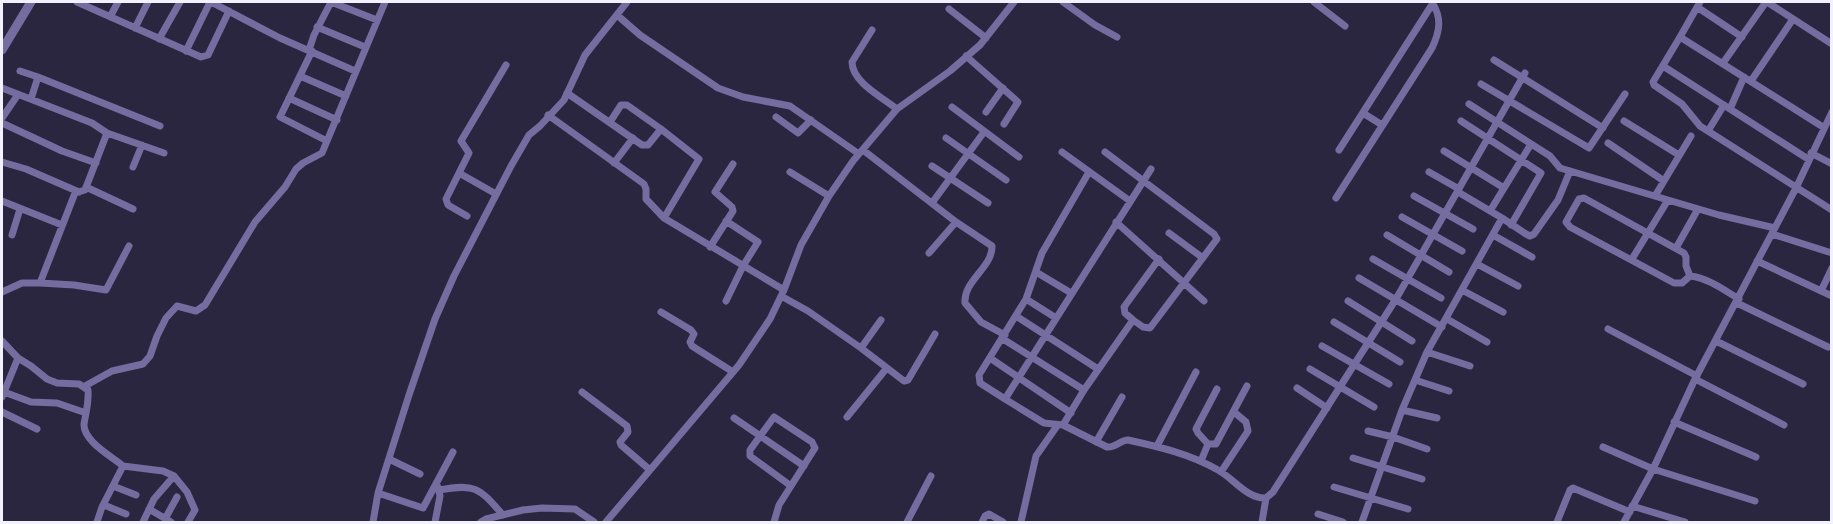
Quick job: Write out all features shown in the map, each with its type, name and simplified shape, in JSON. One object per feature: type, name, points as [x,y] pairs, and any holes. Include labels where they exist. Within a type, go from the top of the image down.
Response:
[{"type":"street","points":[[2,50],[31,2]]},
{"type":"street","points":[[77,2],[201,57],[208,54],[229,11]]},
{"type":"street","points":[[110,17],[118,2]]},
{"type":"street","points":[[135,28],[148,2]]},
{"type":"street","points":[[159,39],[180,2]]},
{"type":"street","points":[[186,51],[213,2],[280,38],[356,71]]},
{"type":"street","points":[[327,141],[280,119],[300,76],[318,27],[331,2],[377,20]]},
{"type":"street","points":[[2,341],[18,358],[47,379],[57,383],[85,386],[112,371],[143,364],[150,356],[166,318],[177,306],[196,311],[205,305],[255,222],[303,162],[322,153],[385,2]]},
{"type":"street","points":[[373,522],[378,493],[435,318],[454,276],[529,135],[564,100],[585,55],[627,2]]},
{"type":"street","points":[[617,522],[608,520],[720,390],[770,319],[801,245],[830,195],[861,152],[897,109],[950,71],[986,38],[1014,2]]},
{"type":"street","points":[[1063,2],[1095,25],[1117,37]]},
{"type":"street","points":[[1314,2],[1345,26]]},
{"type":"street","points":[[1339,150],[1432,2]]},
{"type":"street","points":[[1336,198],[1436,40],[1440,26],[1438,14],[1432,2]]},
{"type":"street","points":[[1724,63],[1767,2],[1832,44]]},
{"type":"street","points":[[1742,37],[1698,4],[1653,84],[1682,104],[1694,120],[1708,131],[1832,210]]},
{"type":"street","points":[[949,9],[986,38]]},
{"type":"street","points":[[617,15],[640,35],[718,88],[744,97],[784,103],[861,152],[992,246],[992,254],[966,291],[964,297],[967,307],[981,322],[1084,390]]},
{"type":"street","points":[[1708,131],[1793,19]]},
{"type":"street","points":[[318,27],[365,47]]},
{"type":"street","points":[[872,30],[852,62],[852,67],[858,79],[897,109]]},
{"type":"street","points":[[1680,37],[1747,79],[1827,124]]},
{"type":"street","points":[[966,56],[1018,102],[1004,124]]},
{"type":"street","points":[[1494,60],[1524,76],[1603,128]]},
{"type":"street","points":[[467,216],[448,205],[446,201],[469,153],[461,141],[506,65]]},
{"type":"street","points":[[1663,66],[1810,156],[1832,164]]},
{"type":"street","points":[[20,71],[160,126]]},
{"type":"street","points":[[300,76],[346,96]]},
{"type":"street","points":[[1262,522],[1266,498],[1273,492],[1396,299],[1524,76]]},
{"type":"street","points":[[31,99],[38,77]]},
{"type":"street","points":[[1481,84],[1586,147],[1590,146],[1625,94]]},
{"type":"street","points":[[2,88],[17,96],[31,99],[92,123],[108,133],[164,153]]},
{"type":"street","points":[[986,112],[1003,88]]},
{"type":"street","points":[[567,93],[645,146],[661,129]]},
{"type":"street","points":[[2,118],[17,96]]},
{"type":"street","points":[[289,98],[337,120]]},
{"type":"street","points":[[610,122],[624,104],[699,159],[664,218]]},
{"type":"street","points":[[1469,104],[1550,156],[1560,168],[1774,231],[1832,253]]},
{"type":"street","points":[[952,107],[1018,157]]},
{"type":"street","points":[[1624,522],[1653,469],[1696,378],[1796,189],[1832,112]]},
{"type":"street","points":[[1363,113],[1382,125]]},
{"type":"street","points":[[548,115],[644,184],[646,200],[664,218],[743,266],[861,348],[902,381],[908,380],[934,334]]},
{"type":"street","points":[[776,117],[798,133],[811,120]]},
{"type":"street","points":[[1624,120],[1679,155]]},
{"type":"street","points":[[1461,121],[1540,171],[1541,174],[1512,225]]},
{"type":"street","points":[[2,123],[62,151],[96,163]]},
{"type":"street","points":[[932,203],[984,132]]},
{"type":"street","points":[[40,282],[75,193],[85,190],[108,133]]},
{"type":"street","points":[[1655,196],[1691,136]]},
{"type":"street","points":[[614,163],[633,138]]},
{"type":"street","points":[[946,138],[1006,180]]},
{"type":"street","points":[[1608,143],[1664,181]]},
{"type":"street","points":[[1490,211],[1531,144]]},
{"type":"street","points":[[133,167],[142,145]]},
{"type":"street","points":[[1444,151],[1504,188]]},
{"type":"street","points":[[1062,152],[1130,201]]},
{"type":"street","points":[[1105,152],[1214,234],[1217,239],[1150,328],[1143,327],[1125,313],[1124,307],[1159,259]]},
{"type":"street","points":[[2,162],[26,169],[79,192]]},
{"type":"street","points":[[710,247],[733,209],[715,192],[733,164]]},
{"type":"street","points":[[932,166],[988,203]]},
{"type":"street","points":[[1005,399],[1151,169]]},
{"type":"street","points":[[1429,172],[1530,236],[1534,234],[1558,200],[1570,171]]},
{"type":"street","points":[[790,172],[830,195]]},
{"type":"street","points":[[1089,172],[1045,247],[1026,299],[978,380],[1044,423],[1060,426],[1107,447],[1112,448],[1126,440],[1157,446],[1202,461],[1221,472],[1252,496],[1266,498]]},
{"type":"street","points":[[459,173],[496,194]]},
{"type":"street","points":[[86,187],[133,208]]},
{"type":"street","points":[[1414,196],[1473,229]]},
{"type":"street","points":[[1690,276],[1686,266],[1686,255],[1584,198],[1579,200],[1566,224],[1678,284],[1690,276],[1711,282],[1738,301],[1828,347]]},
{"type":"street","points":[[1632,259],[1668,200]]},
{"type":"street","points":[[2,201],[62,225]]},
{"type":"street","points":[[12,236],[20,209]]},
{"type":"street","points":[[1676,249],[1698,209]]},
{"type":"street","points":[[1402,217],[1462,251]]},
{"type":"street","points":[[1362,522],[1402,410],[1427,352],[1502,218]]},
{"type":"street","points":[[726,221],[758,242],[726,301]]},
{"type":"street","points":[[929,253],[956,222]]},
{"type":"street","points":[[1116,222],[1204,301]]},
{"type":"street","points":[[1169,232],[1203,258]]},
{"type":"street","points":[[1387,235],[1449,272]]},
{"type":"street","points":[[1493,235],[1532,256]]},
{"type":"street","points":[[2,292],[22,283],[40,282],[106,290],[129,246]]},
{"type":"street","points":[[1373,260],[1441,298]]},
{"type":"street","points":[[1757,261],[1832,297]]},
{"type":"street","points":[[1477,264],[1518,286]]},
{"type":"street","points":[[1821,291],[1832,268]]},
{"type":"street","points":[[1036,272],[1071,294]]},
{"type":"street","points":[[1359,278],[1442,327]]},
{"type":"street","points":[[1462,290],[1503,312]]},
{"type":"street","points":[[1026,299],[1056,318]]},
{"type":"street","points":[[1348,301],[1412,341]]},
{"type":"street","points":[[661,312],[691,330],[694,334],[690,342],[692,346],[733,372]]},
{"type":"street","points":[[1016,316],[1098,369]]},
{"type":"street","points":[[1446,319],[1487,342]]},
{"type":"street","points":[[861,348],[881,320]]},
{"type":"street","points":[[1021,522],[1036,456],[1071,413],[1098,369],[1133,320]]},
{"type":"street","points":[[1334,322],[1400,362]]},
{"type":"street","points":[[1608,329],[1784,425]]},
{"type":"street","points":[[1716,341],[1803,384]]},
{"type":"street","points":[[1322,346],[1389,384]]},
{"type":"street","points":[[1427,352],[1470,366]]},
{"type":"street","points":[[18,358],[3,390],[31,402],[57,403],[86,413]]},
{"type":"street","points":[[990,358],[1071,413]]},
{"type":"street","points":[[847,417],[886,369]]},
{"type":"street","points":[[1310,369],[1374,406]]},
{"type":"street","points":[[1157,446],[1196,372]]},
{"type":"street","points":[[1415,380],[1449,391]]},
{"type":"street","points":[[85,386],[88,396],[84,428],[92,443],[123,466],[163,471],[174,476],[187,492],[195,510],[188,522]]},
{"type":"street","points":[[1216,389],[1196,429],[1208,444],[1216,444],[1247,386]]},
{"type":"street","points":[[1297,388],[1327,408]]},
{"type":"street","points":[[582,392],[627,426],[628,432],[620,444],[650,470]]},
{"type":"street","points":[[1096,442],[1122,397]]},
{"type":"street","points":[[1402,410],[1437,418]]},
{"type":"street","points":[[2,412],[37,429]]},
{"type":"street","points":[[1221,472],[1248,431],[1246,422],[1234,412]]},
{"type":"street","points":[[774,522],[779,505],[815,451],[815,445],[774,417],[750,450],[752,459],[791,486]]},
{"type":"street","points":[[734,418],[804,466]]},
{"type":"street","points":[[1674,422],[1756,457]]},
{"type":"street","points":[[1368,431],[1393,436],[1427,449]]},
{"type":"street","points":[[1202,461],[1208,444]]},
{"type":"street","points":[[1603,447],[1653,469],[1755,501]]},
{"type":"street","points":[[378,493],[423,508],[438,487],[453,452]]},
{"type":"street","points":[[1353,458],[1422,479]]},
{"type":"street","points":[[389,459],[420,474]]},
{"type":"street","points":[[97,522],[123,466]]},
{"type":"street","points":[[142,522],[154,499],[174,476]]},
{"type":"street","points":[[907,522],[931,476]]},
{"type":"street","points":[[113,486],[136,495]]},
{"type":"street","points":[[438,487],[460,486],[476,489],[484,494],[503,515]]},
{"type":"street","points":[[1334,486],[1408,509]]},
{"type":"street","points":[[435,522],[440,496],[438,487]]},
{"type":"street","points":[[1557,522],[1570,490],[1573,488],[1631,509],[1685,522]]},
{"type":"street","points":[[149,509],[168,520],[177,497]]},
{"type":"street","points":[[104,505],[126,514]]},
{"type":"street","points":[[481,522],[533,508],[575,509],[594,522]]},
{"type":"street","points":[[982,522],[989,514],[1003,522]]},
{"type":"street","points":[[1318,514],[1343,522]]}]
